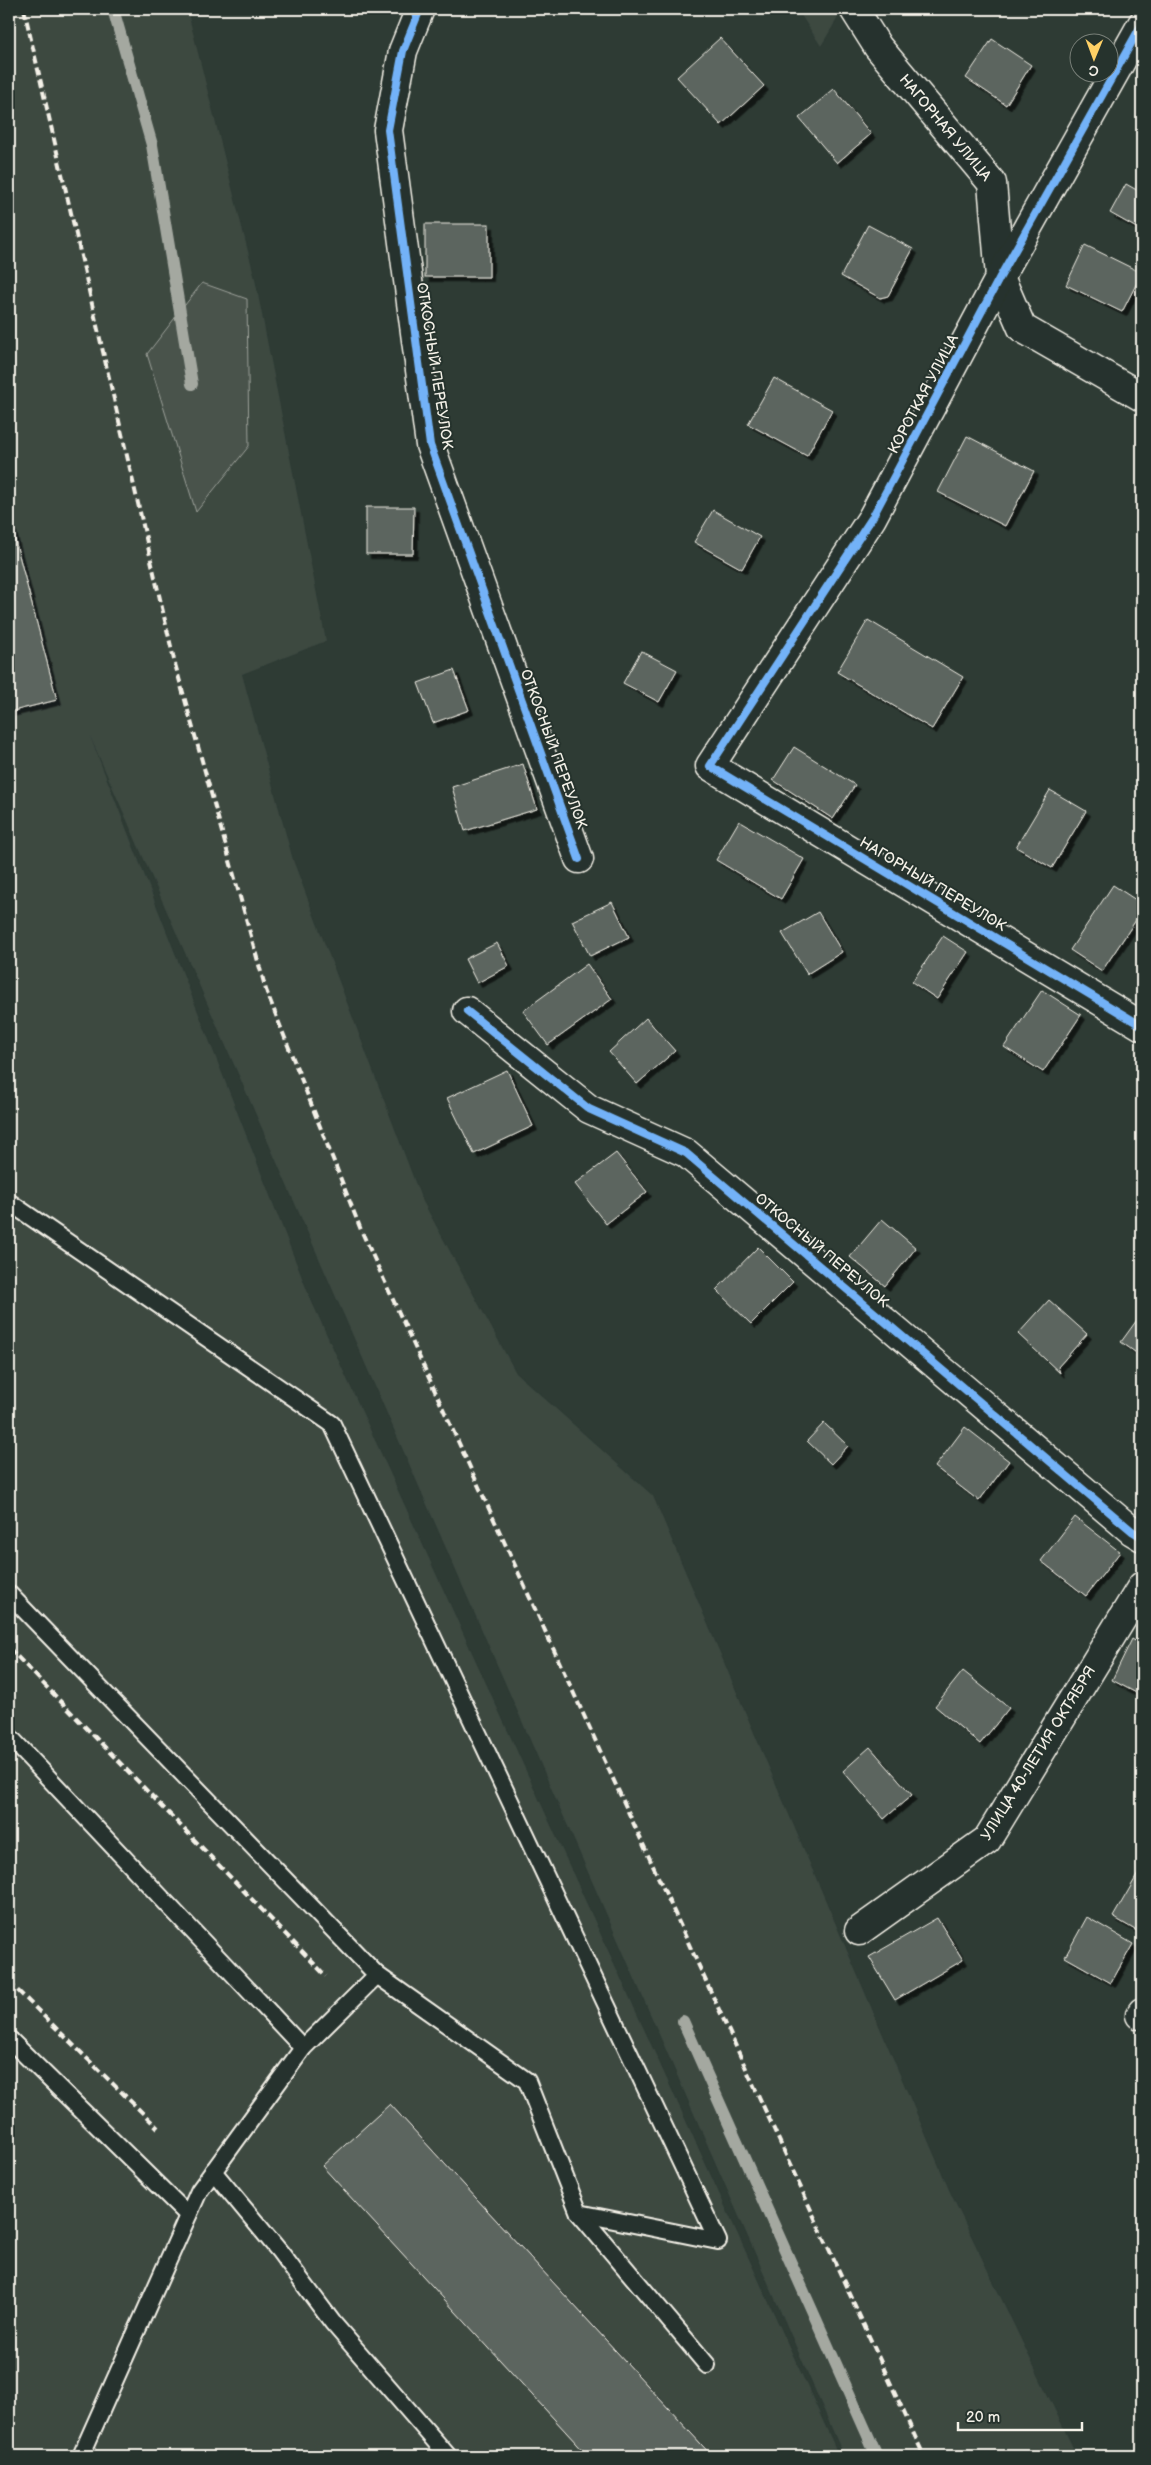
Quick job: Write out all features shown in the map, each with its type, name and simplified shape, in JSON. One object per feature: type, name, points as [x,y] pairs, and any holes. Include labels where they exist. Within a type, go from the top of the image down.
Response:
[{"type":"street","name":"ОТКОСНЫЙ ПЕРЕУЛОК","points":[[420,9],[403,51],[388,130],[430,445],[579,859]]},
{"type":"street","name":"НАГОРНАЯ УЛИЦА","points":[[854,9],[878,47],[992,183],[1000,277],[1022,328],[1142,397]]},
{"type":"street","name":"КОРОТКАЯ УЛИЦА","points":[[710,766],[872,518],[1000,277],[1142,24]]},
{"type":"street","name":"НАГОРНЫЙ ПЕРЕУЛОК","points":[[710,766],[1142,1026]]},
{"type":"street","name":"ОТКОСНЫЙ ПЕРЕУЛОК","points":[[467,1011],[589,1109],[686,1153],[1139,1527]]},
{"type":"street","name":"УЛИЦА 40-ЛЕТИЯ ОКТЯБРЯ","points":[[859,1931],[987,1840],[1142,1586]]},
{"type":"lane","points":[[9,1202],[332,1424],[718,2241],[579,2214]]},
{"type":"lane","points":[[9,1594],[377,1975],[527,2081],[579,2214],[707,2365]]},
{"type":"lane","points":[[9,1736],[303,2048]]},
{"type":"lane","points":[[81,2456],[199,2191],[303,2048],[377,1975]]},
{"type":"lane","points":[[9,2039],[188,2215]]},
{"type":"lane","points":[[213,2171],[280,2252],[333,2323],[448,2456]]},
{"type":"shaded area","points":[[9,9],[187,9],[255,279],[326,641],[242,674],[293,860],[421,1198],[516,1373],[653,1496],[950,2192],[1077,2456],[844,2456],[90,736],[310,1298],[839,2456],[9,2456]]},
{"type":"shaded area","points":[[797,9],[843,9],[821,46]]},
{"type":"shaded area","points":[[202,283],[247,299],[249,446],[196,512],[147,354]]},
{"type":"building","points":[[720,38],[764,86],[721,125],[677,77]]},
{"type":"building","points":[[992,39],[1031,65],[1006,105],[966,78]]},
{"type":"building","points":[[834,89],[871,134],[837,163],[799,118]]},
{"type":"building","points":[[1126,184],[1142,193],[1142,231],[1110,213]]},
{"type":"building","points":[[425,224],[489,224],[489,277],[425,277]]},
{"type":"building","points":[[868,225],[913,249],[888,296],[880,298],[841,276]]},
{"type":"building","points":[[1085,245],[1142,273],[1122,312],[1066,285]]},
{"type":"building","points":[[774,378],[832,410],[807,456],[748,424]]},
{"type":"building","points":[[967,436],[1034,471],[1005,526],[938,492]]},
{"type":"building","points":[[366,507],[414,507],[413,554],[366,554]]},
{"type":"building","points":[[713,510],[760,537],[742,569],[694,542]]},
{"type":"building","points":[[9,517],[57,700],[9,712]]},
{"type":"building","points":[[868,620],[963,677],[932,729],[837,672]]},
{"type":"building","points":[[641,651],[677,670],[659,702],[623,683]]},
{"type":"building","points":[[454,670],[469,710],[433,723],[418,683]]},
{"type":"building","points":[[794,747],[855,785],[833,819],[773,780]]},
{"type":"building","points":[[523,764],[537,809],[465,831],[452,787]]},
{"type":"building","points":[[1050,790],[1086,811],[1052,868],[1016,847]]},
{"type":"building","points":[[739,821],[804,859],[781,899],[716,860]]},
{"type":"building","points":[[1113,885],[1142,904],[1142,911],[1102,971],[1070,950]]},
{"type":"building","points":[[612,902],[629,937],[590,956],[572,921]]},
{"type":"building","points":[[818,912],[842,952],[807,974],[782,933]]},
{"type":"building","points":[[943,936],[968,952],[937,999],[912,982]]},
{"type":"building","points":[[497,943],[509,966],[477,983],[465,959]]},
{"type":"building","points":[[587,964],[612,999],[548,1045],[523,1011]]},
{"type":"building","points":[[1042,990],[1081,1015],[1043,1072],[1004,1047]]},
{"type":"building","points":[[646,1018],[675,1051],[637,1084],[609,1052]]},
{"type":"building","points":[[507,1070],[533,1126],[474,1154],[447,1098]]},
{"type":"building","points":[[616,1153],[647,1192],[606,1224],[575,1184]]},
{"type":"building","points":[[882,1219],[916,1248],[885,1286],[850,1257]]},
{"type":"building","points":[[758,1247],[793,1282],[751,1324],[716,1290]]},
{"type":"building","points":[[1049,1300],[1087,1334],[1058,1367],[1060,1373],[1018,1334]]},
{"type":"building","points":[[1142,1313],[1142,1357],[1121,1342]]},
{"type":"building","points":[[824,1423],[848,1446],[831,1464],[807,1441]]},
{"type":"building","points":[[965,1427],[1009,1461],[979,1501],[935,1467]]},
{"type":"building","points":[[1075,1517],[1120,1552],[1086,1596],[1041,1561]]},
{"type":"building","points":[[1132,1639],[1142,1645],[1142,1696],[1112,1680]]},
{"type":"building","points":[[963,1671],[1009,1708],[980,1744],[935,1706]]},
{"type":"building","points":[[870,1747],[912,1795],[884,1819],[843,1771]]},
{"type":"building","points":[[1142,1867],[1142,1934],[1113,1917]]},
{"type":"building","points":[[1087,1917],[1133,1944],[1111,1983],[1065,1957]]},
{"type":"building","points":[[937,1918],[963,1960],[895,2000],[869,1957]]},
{"type":"building","points":[[390,2104],[712,2456],[588,2456],[322,2166]]},
{"type":"waterway","points":[[113,9],[152,145],[192,384]]},
{"type":"waterway","points":[[683,2021],[877,2456]]},
{"type":"railway","points":[[24,9],[175,664],[266,990],[361,1230],[924,2456]]},
{"type":"railway","points":[[9,1648],[326,1976]]},
{"type":"railway","points":[[9,1982],[158,2128]]},
{"type":"cycle path","points":[[420,9],[403,51],[388,130],[430,445],[579,859]]},
{"type":"cycle path","points":[[1142,24],[1000,277],[872,518],[710,766],[1142,1026]]},
{"type":"cycle path","points":[[467,1011],[589,1109],[686,1153],[1132,1531],[1142,1537]]}]
